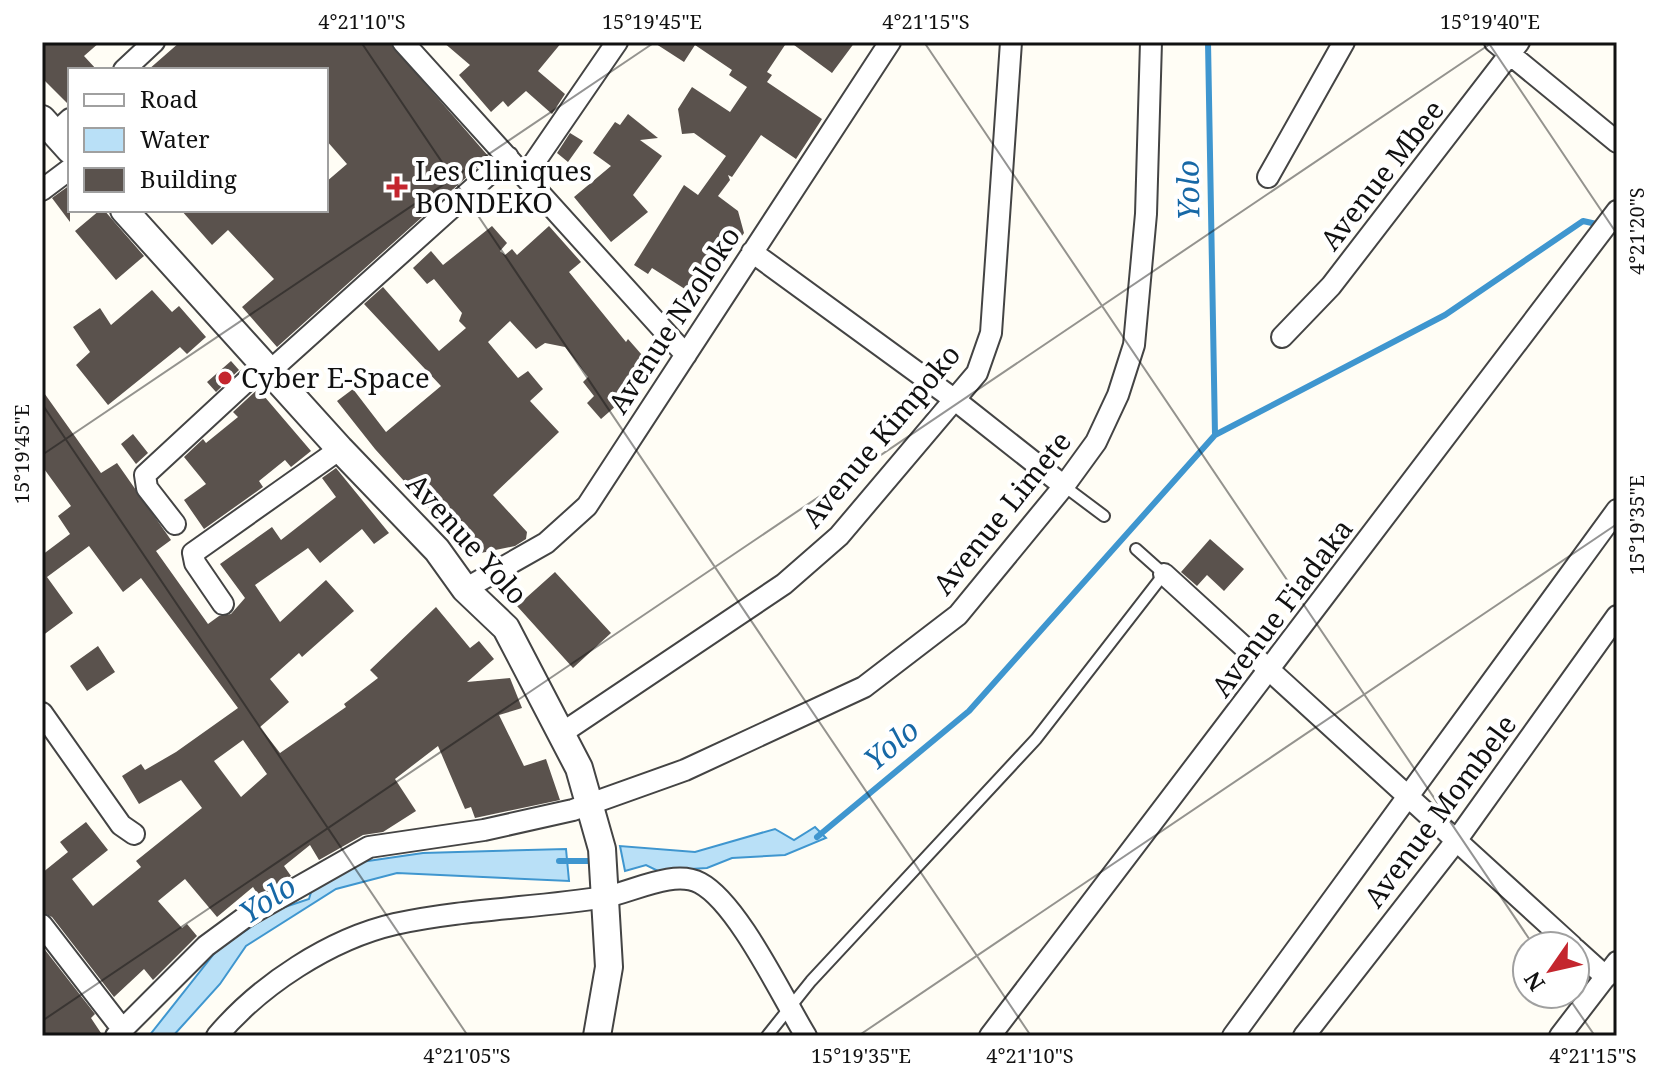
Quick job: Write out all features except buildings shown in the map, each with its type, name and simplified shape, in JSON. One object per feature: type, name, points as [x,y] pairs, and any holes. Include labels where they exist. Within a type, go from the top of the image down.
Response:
[{"type":"street","points":[[126,68],[154,42]]},
{"type":"street","points":[[403,42],[686,355]]},
{"type":"street","points":[[525,176],[617,42]]},
{"type":"street","name":"Avenue Nzoloko","points":[[465,589],[546,543],[587,506],[890,42]]},
{"type":"street","name":"Avenue Kimpoko","points":[[562,733],[784,584],[839,536],[977,373],[991,333],[1011,42]]},
{"type":"street","name":"Avenue Limete","points":[[120,1033],[206,946],[244,918],[369,847],[484,830],[591,804],[742,745],[864,687],[958,615],[1064,486],[1096,442],[1118,395],[1134,345],[1146,214],[1151,42]]},
{"type":"street","points":[[1268,177],[1344,42]]},
{"type":"street","points":[[1508,46],[1617,142]]},
{"type":"street","name":"Avenue Mbee","points":[[1282,337],[1331,286],[1508,46]]},
{"type":"street","points":[[175,524],[147,488],[145,475],[508,157]]},
{"type":"street","points":[[42,190],[68,170]]},
{"type":"street","name":"Avenue Yolo","points":[[126,212],[340,449],[437,550],[465,589],[506,628],[562,733],[591,804],[602,849],[609,967],[597,1036]]},
{"type":"street","name":"Avenue Fiadaka","points":[[990,1036],[1616,213]]},
{"type":"street","points":[[752,252],[955,400],[1064,486]]},
{"type":"street","points":[[223,604],[195,563],[193,553],[340,449]]},
{"type":"street","points":[[1233,1036],[1617,510]]},
{"type":"street","points":[[1164,574],[1553,930]]},
{"type":"street","name":"Avenue Mombele","points":[[1304,1036],[1456,841],[1617,616]]},
{"type":"street","points":[[42,713],[121,825],[134,834]]},
{"type":"street","points":[[217,1036],[261,994],[288,974],[350,939],[393,925],[606,887],[678,879],[697,881],[734,915],[806,1036]]},
{"type":"street","points":[[42,925],[120,1033]]},
{"type":"street","points":[[1560,1036],[1611,969],[1591,958]]},
{"type":"lane","points":[[1064,486],[1104,516]]},
{"type":"lane","points":[[767,1036],[1036,739],[1164,574],[1136,549]]},
{"type":"water","points":[[815,827],[826,838],[785,855],[732,858],[707,868],[658,871],[646,865],[625,871],[620,846],[695,852],[775,829],[794,840]]},
{"type":"water","points":[[566,849],[569,881],[397,873],[336,889],[246,946],[220,984],[173,1036],[149,1036],[217,950],[276,910],[309,899],[314,882],[354,863],[423,853]]},
{"type":"waterway","name":"Yolo","points":[[817,837],[969,711],[1215,435],[1208,42]]},
{"type":"waterway","points":[[1215,435],[1445,315],[1583,221],[1601,225]]},
{"type":"waterway","name":"Yolo","points":[[559,861],[596,861]]},
{"type":"place","name":"Les Cliniques BONDEKO","points":[[397,187]]},
{"type":"place","name":"Cyber E-Space","points":[[225,378]]}]
